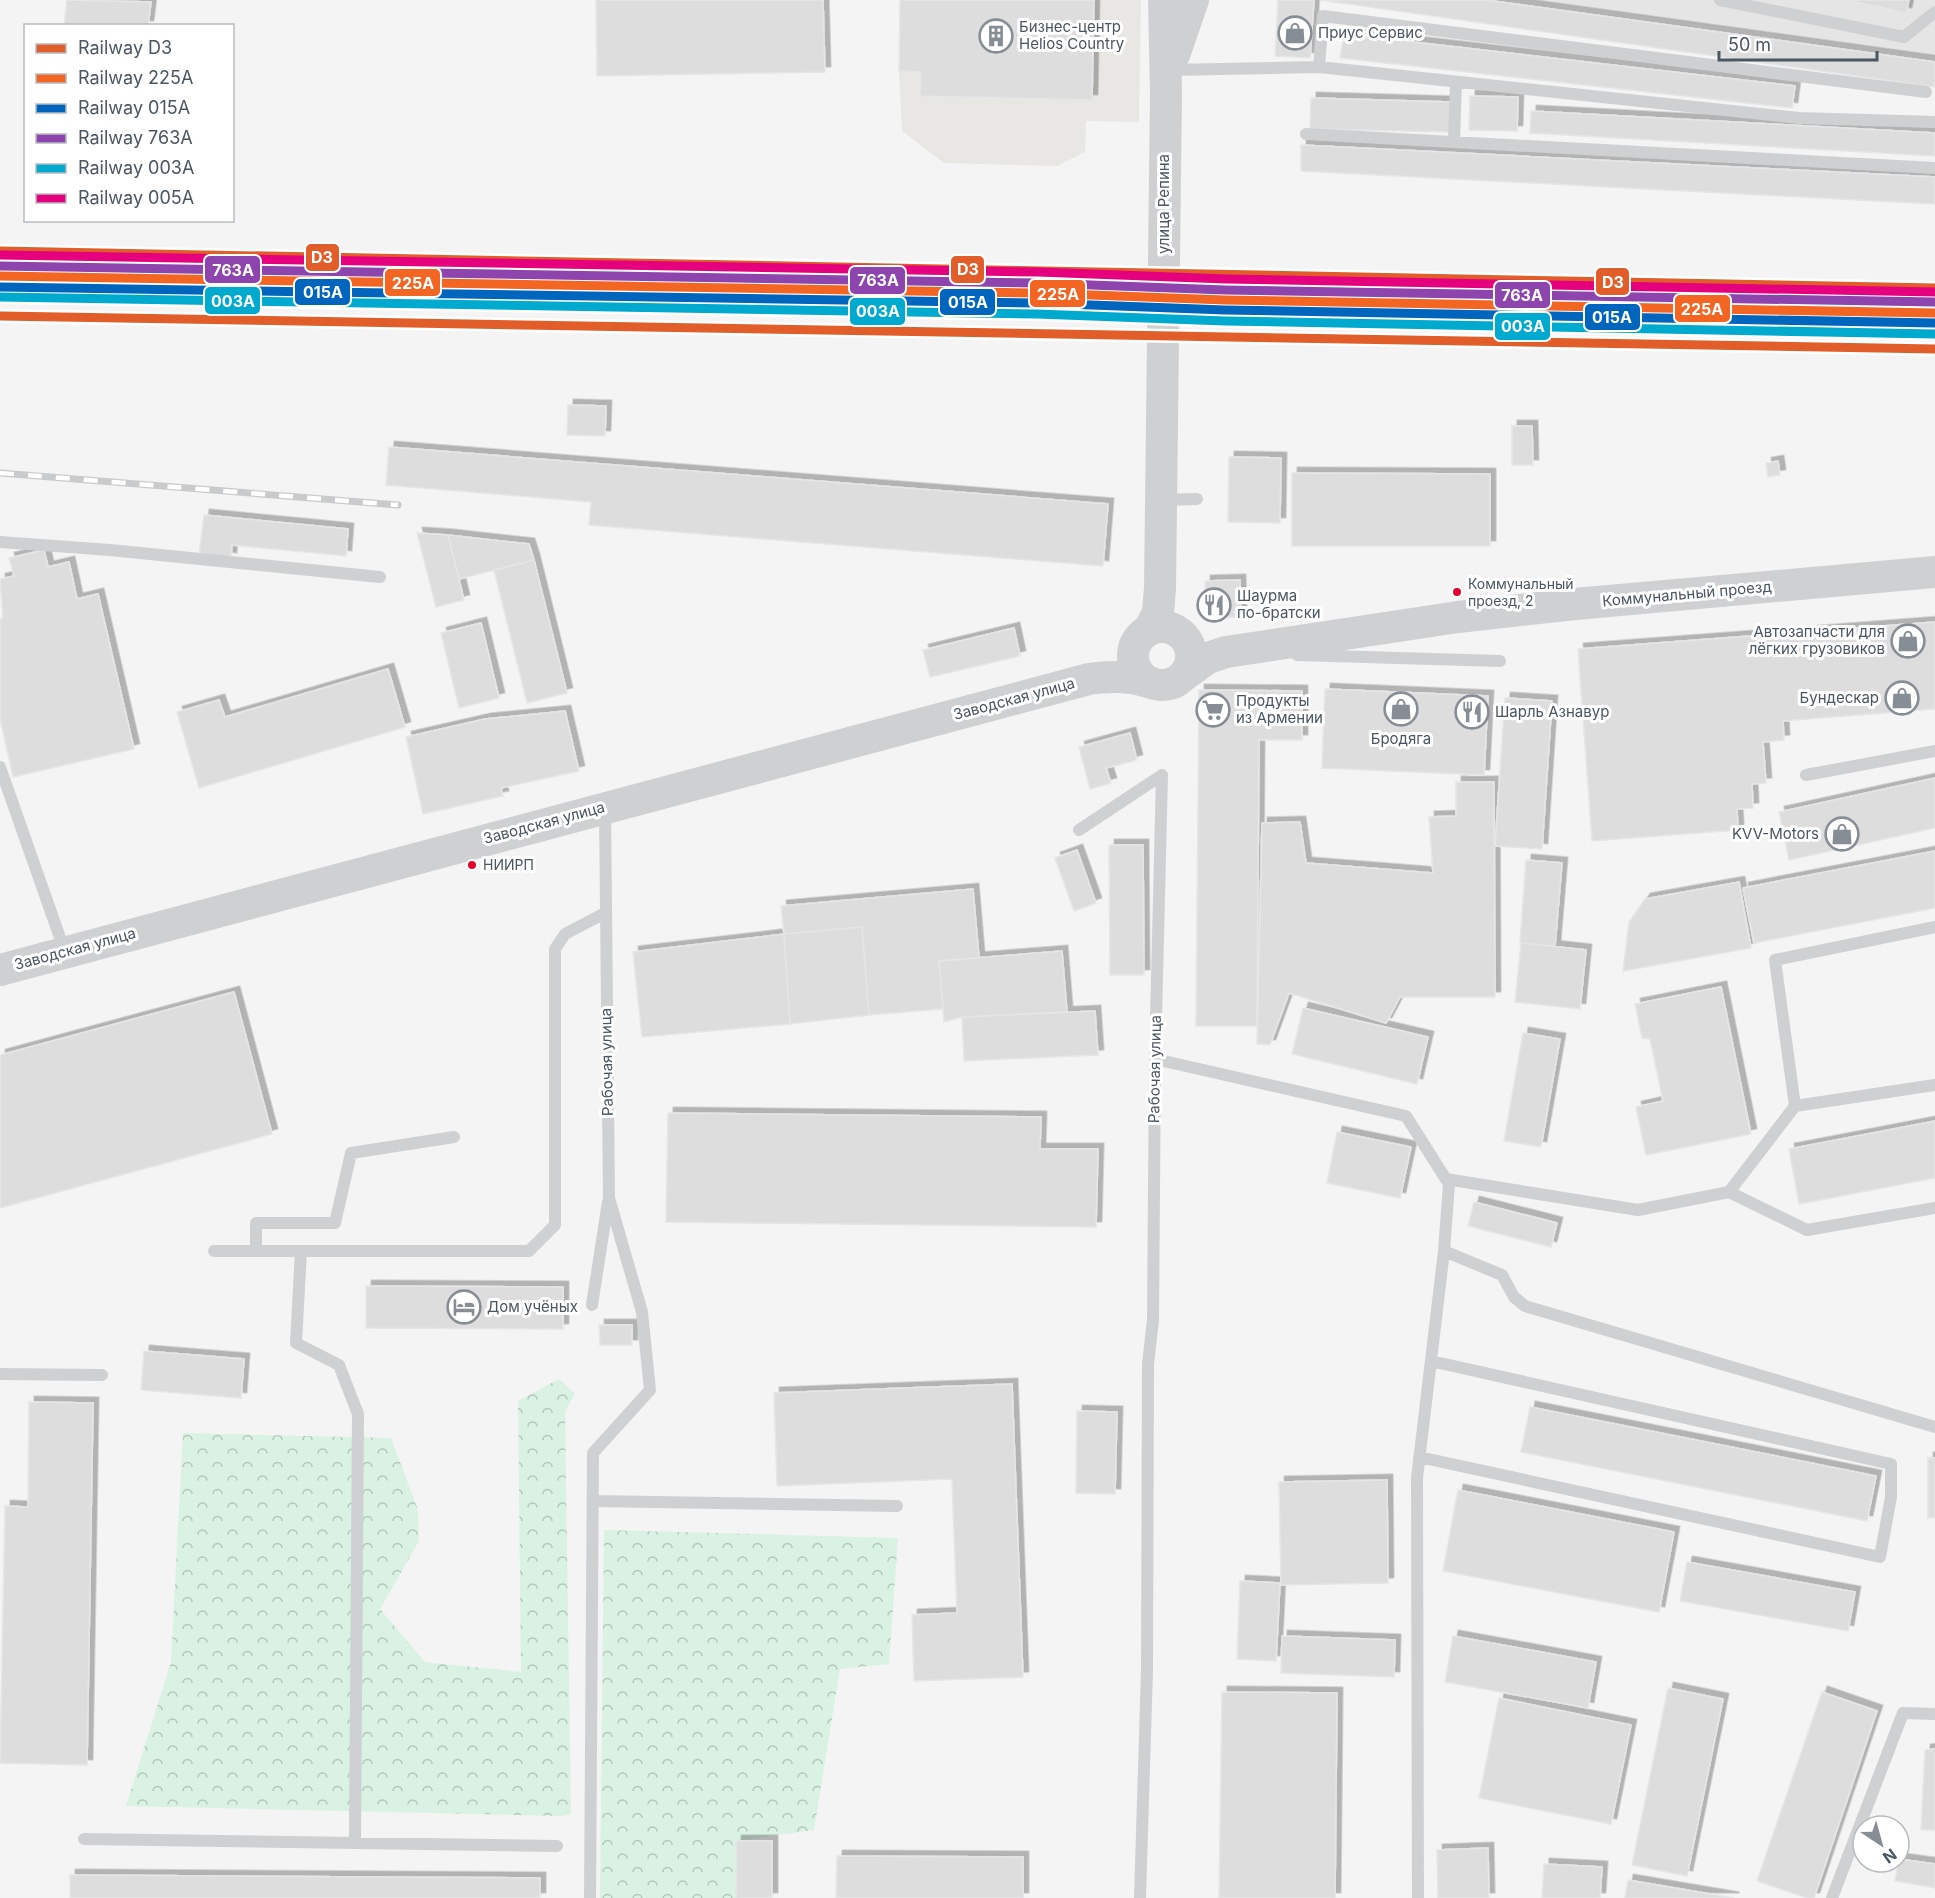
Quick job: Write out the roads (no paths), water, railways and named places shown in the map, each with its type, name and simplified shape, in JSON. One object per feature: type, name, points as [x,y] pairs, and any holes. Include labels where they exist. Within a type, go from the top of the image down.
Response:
[{"type":"street","name":"улица Репина","points":[[1161,634],[1164,609],[1160,588],[1164,202],[1168,82],[1164,0]]},
{"type":"street","points":[[1168,82],[1193,0]]},
{"type":"street","name":"Коммунальный проезд","points":[[1183,676],[1208,658],[1237,651],[1458,617],[1563,605],[1935,572]]},
{"type":"street","points":[[1149,682],[1136,669],[1133,651],[1161,634],[1191,651],[1191,660],[1183,676]]},
{"type":"street","name":"Коммунальный проезд","points":[[1161,634],[1208,650],[1237,651]]},
{"type":"street","name":"Заводская улица","points":[[1089,680],[1120,664],[1161,634]]},
{"type":"street","name":"Заводская улица","points":[[0,970],[1089,680],[1111,676],[1131,677],[1167,685],[1183,676]]},
{"type":"lane","points":[[1720,0],[1904,37],[1935,12]]},
{"type":"lane","points":[[1319,68],[1323,16],[1926,92]]},
{"type":"lane","points":[[1168,82],[1319,68],[1799,118],[1935,122]]},
{"type":"lane","points":[[1454,142],[1456,82]]},
{"type":"lane","points":[[1306,134],[1935,168]]},
{"type":"lane","points":[[1162,500],[1197,500]]},
{"type":"lane","points":[[0,542],[110,549],[380,577]]},
{"type":"lane","points":[[1237,651],[1266,654],[1500,661]]},
{"type":"lane","points":[[1806,774],[1935,751]]},
{"type":"lane","points":[[0,767],[65,952]]},
{"type":"lane","name":"Рабочая улица","points":[[1079,830],[1162,775],[1155,1059],[1153,1320],[1148,1364],[1147,1670],[1140,1898]]},
{"type":"lane","name":"Рабочая улица","points":[[590,1898],[593,1453],[650,1390],[642,1312],[609,1198],[604,808]]},
{"type":"lane","points":[[214,1251],[529,1251],[555,1225],[555,949],[565,934],[605,913]]},
{"type":"lane","points":[[1795,1106],[1775,960],[1935,927]]},
{"type":"lane","points":[[1155,1059],[1406,1116],[1449,1184],[1444,1251],[1417,1478],[1418,1898]]},
{"type":"lane","points":[[1729,1192],[1795,1106],[1935,1085]]},
{"type":"lane","points":[[256,1251],[256,1223],[335,1223],[351,1153],[454,1137]]},
{"type":"lane","points":[[1446,1179],[1638,1210],[1729,1192],[1807,1230],[1935,1208]]},
{"type":"lane","points":[[592,1305],[609,1198]]},
{"type":"lane","points":[[301,1251],[296,1343],[339,1365],[358,1414],[355,1843]]},
{"type":"lane","points":[[1444,1251],[1502,1275],[1514,1297],[1525,1306],[1935,1427]]},
{"type":"lane","points":[[1419,1457],[1880,1557],[1891,1497],[1891,1464],[1431,1361]]},
{"type":"lane","points":[[0,1374],[102,1375]]},
{"type":"lane","points":[[593,1501],[897,1506]]},
{"type":"lane","points":[[1832,1898],[1903,1713],[1935,1714]]},
{"type":"lane","points":[[84,1839],[557,1845]]},
{"type":"railway","points":[[0,473],[398,505]]},
{"type":"rail line","name":"D3","points":[[0,251],[1935,288]]},
{"type":"rail line","name":"005А","points":[[0,255],[1038,272],[1226,279],[1935,292]]},
{"type":"rail line","name":"763А","points":[[0,266],[1038,283],[1225,290],[1935,302]]},
{"type":"rail line","name":"225А","points":[[0,276],[1038,293],[1225,300],[1935,313]]},
{"type":"rail line","name":"015А","points":[[0,287],[1038,303],[1225,310],[1935,323]]},
{"type":"rail line","name":"003А","points":[[0,297],[1037,314],[1225,321],[1935,334]]},
{"type":"rail line","name":"D3","points":[[0,316],[1935,349]]},
{"type":"place","name":"Приус Сервис","points":[[1295,33]]},
{"type":"place","name":"Бизнес-центр Helios Country","points":[[996,36]]},
{"type":"place","name":"Коммунальный проезд, 2","points":[[1457,592]]},
{"type":"place","name":"Шаурма по-братски","points":[[1214,605]]},
{"type":"place","name":"Автозапчасти для лёгких грузовиков","points":[[1908,641]]},
{"type":"place","name":"Бундескар","points":[[1902,698]]},
{"type":"place","name":"Бродяга","points":[[1401,709]]},
{"type":"place","name":"Продукты из Армении","points":[[1213,710]]},
{"type":"place","name":"Шарль Азнавур","points":[[1472,712]]},
{"type":"place","name":"KVV-Motors","points":[[1842,834]]},
{"type":"place","name":"НИИРП","points":[[472,865]]},
{"type":"place","name":"Дом учёных","points":[[464,1307]]}]
